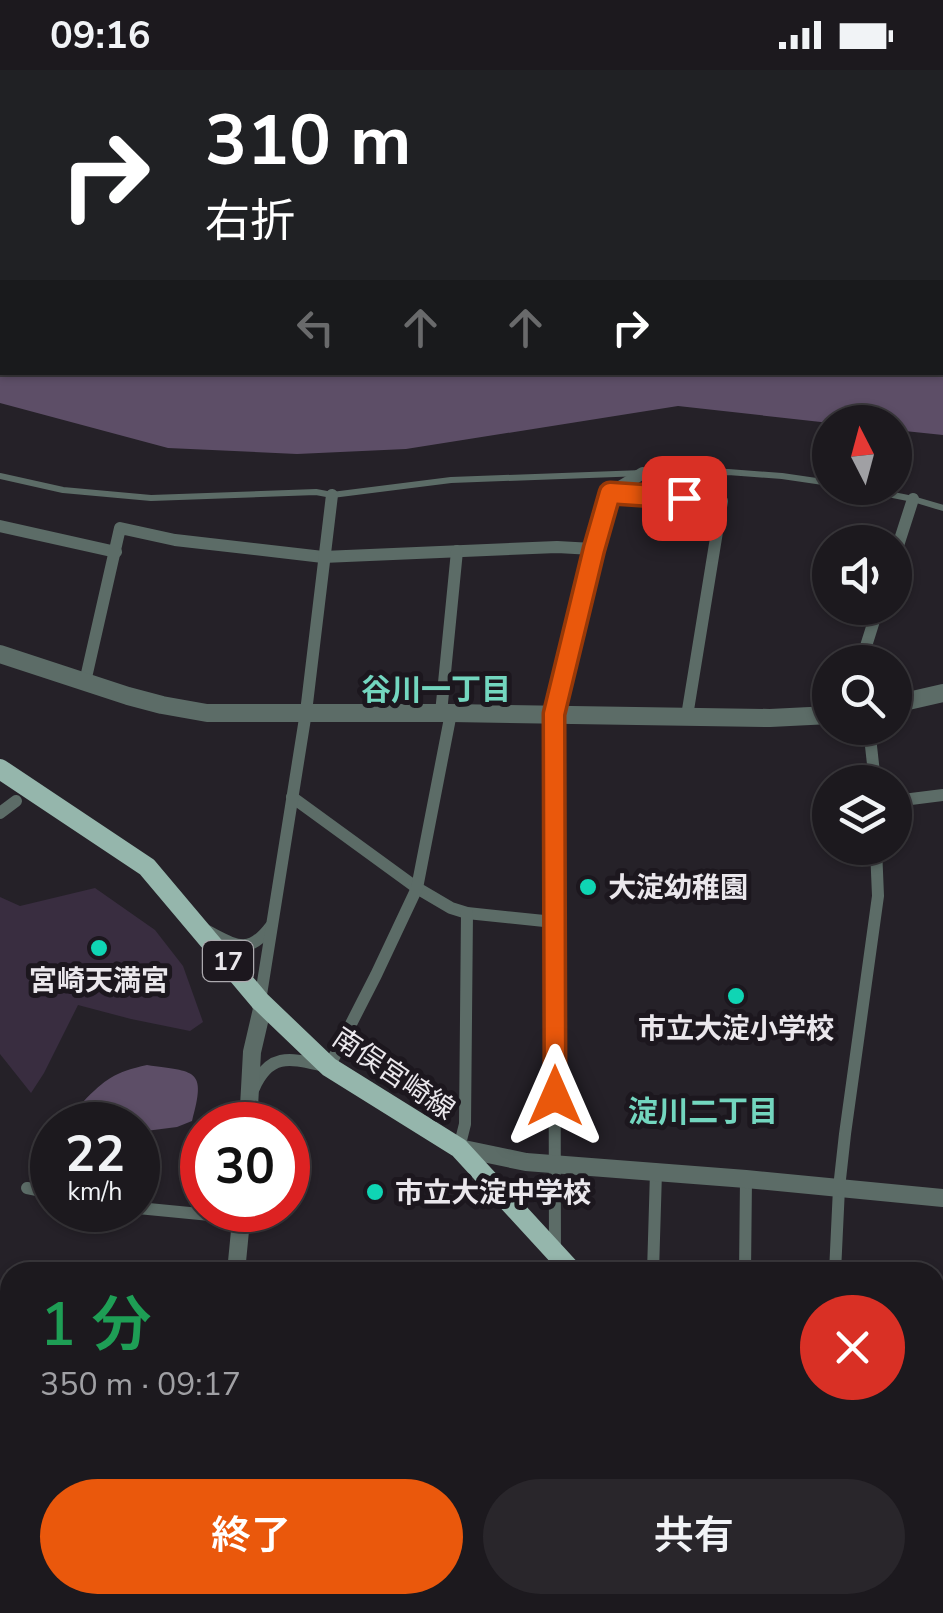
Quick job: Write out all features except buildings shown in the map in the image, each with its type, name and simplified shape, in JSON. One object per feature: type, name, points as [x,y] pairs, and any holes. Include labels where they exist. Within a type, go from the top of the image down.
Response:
[{"type":"main road","name":"南俣宮崎線","points":[[0,769],[147,867],[260,1001],[328,1067],[459,1148],[554,1262]]},
{"type":"street","points":[[555,1262],[554,714],[610,493],[643,473]]},
{"type":"street","points":[[610,493],[722,501],[688,716]]},
{"type":"street","points":[[250,1102],[252,1052],[262,1010],[260,1001],[306,712],[332,495]]},
{"type":"street","points":[[905,525],[913,499]]},
{"type":"street","points":[[0,526],[116,552]]},
{"type":"street","points":[[85,682],[120,528],[174,540],[323,557],[557,547],[594,549]]},
{"type":"street","points":[[250,1098],[260,1075],[279,1060],[328,1067],[416,888],[446,713],[456,551]]},
{"type":"street","points":[[0,654],[162,705],[207,713],[812,717]]},
{"type":"street","points":[[912,700],[943,693]]},
{"type":"street","points":[[912,799],[943,795]]},
{"type":"street","points":[[292,797],[416,888],[451,908],[554,922]]},
{"type":"street","points":[[0,813],[16,801]]},
{"type":"street","points":[[835,1262],[839,1188],[878,896],[877,865]]},
{"type":"street","points":[[466,912],[465,1124],[459,1148],[555,1165],[943,1198]]},
{"type":"street","points":[[201,928],[239,946],[253,945],[274,922]]},
{"type":"street","points":[[653,1262],[656,1172]]},
{"type":"street","points":[[744,1262],[746,1179]]},
{"type":"street","points":[[237,1262],[240,1232]]},
{"type":"lane","points":[[0,476],[63,490],[150,498],[316,492],[332,495],[451,480],[643,473],[728,472],[812,480]]},
{"type":"lane","points":[[913,499],[943,508]]},
{"type":"shaded area","points":[[0,375],[943,375],[943,435],[912,432],[912,405],[812,405],[812,421],[678,406],[406,449],[297,454],[168,448],[0,403]]},
{"type":"shaded area","points":[[95,888],[155,930],[183,966],[203,1022],[190,1031],[78,1005],[31,1093],[0,1054],[0,897],[20,906]]},
{"type":"shaded area","points":[[147,1065],[186,1072],[197,1082],[196,1102],[180,1102],[180,1126],[160,1129],[160,1102],[83,1102],[118,1074]]},
{"type":"place","name":"大淀幼稚園","points":[[588,887]]},
{"type":"place","name":"宮崎天満宮","points":[[99,948]]},
{"type":"place","name":"市立大淀小学校","points":[[736,996]]},
{"type":"place","name":"市立大淀中学校","points":[[375,1192]]},
{"type":"district","name":"谷川一丁目","points":[[436,690]]},
{"type":"district","name":"淀川二丁目","points":[[703,1112]]},
{"type":"route","points":[[555,1096],[554,714],[610,493],[684,498]]}]
